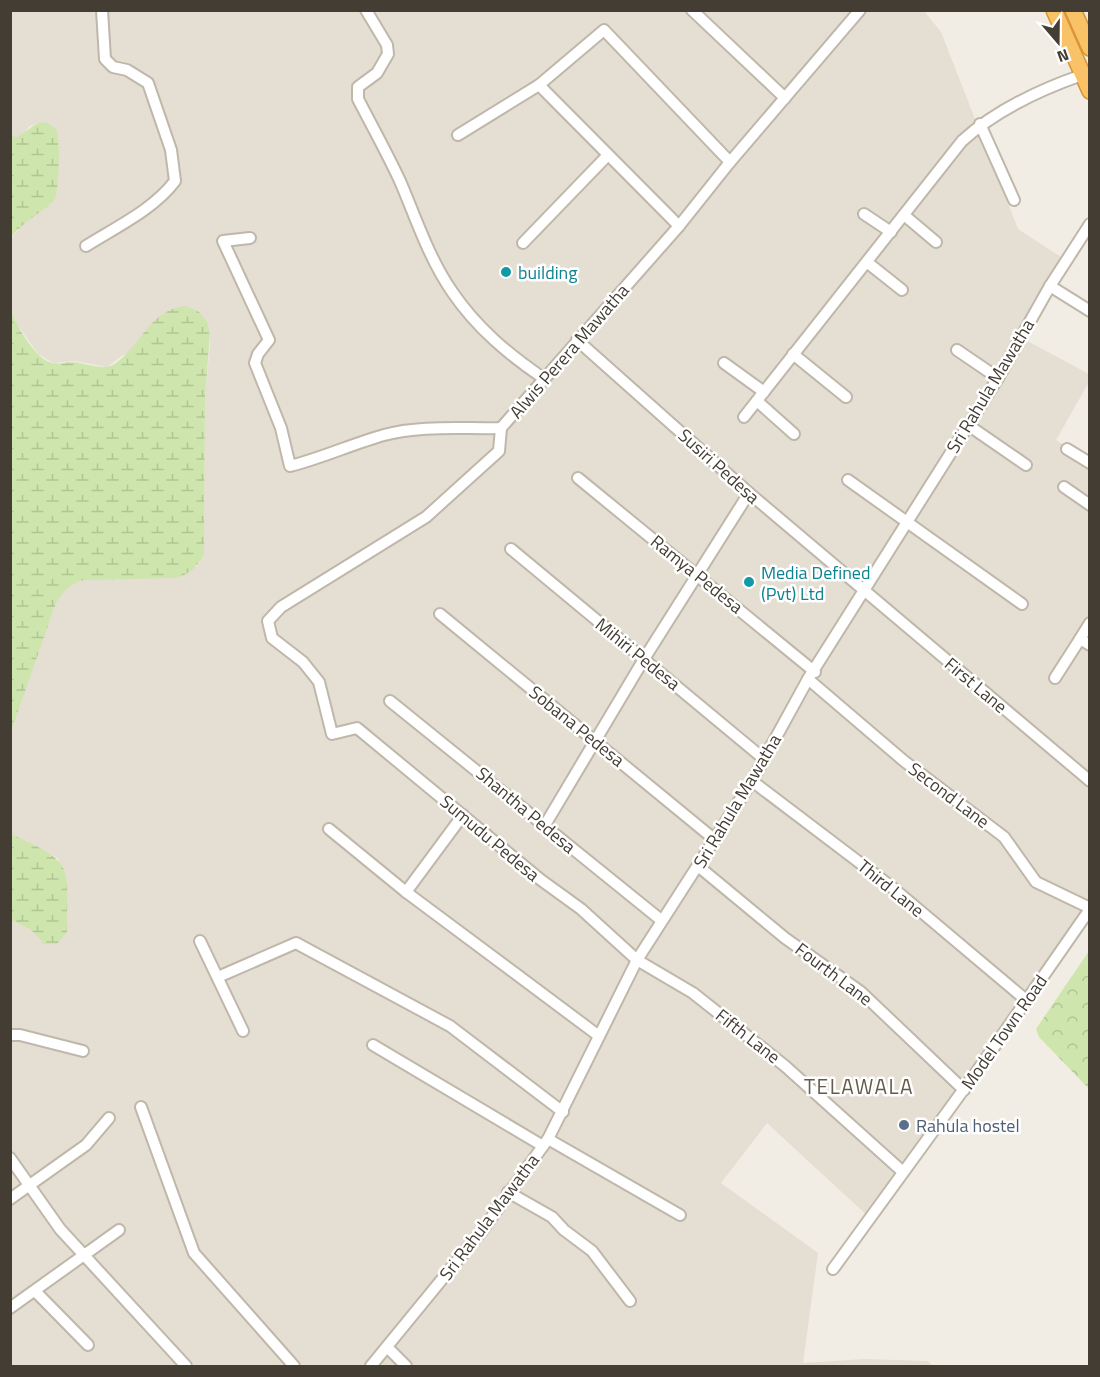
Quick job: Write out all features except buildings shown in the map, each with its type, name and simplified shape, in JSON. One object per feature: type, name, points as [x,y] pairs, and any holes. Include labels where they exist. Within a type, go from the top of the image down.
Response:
[{"type":"highway","points":[[1054,10],[1089,91]]},
{"type":"highway","points":[[1073,10],[1089,48]]},
{"type":"street","points":[[86,246],[147,208],[162,197],[175,181],[171,150],[148,83],[127,70],[113,67],[105,59],[102,10]]},
{"type":"street","points":[[366,10],[387,45],[388,54],[384,66],[362,82],[357,93],[399,178],[421,233],[452,292],[473,318],[492,339],[543,378]]},
{"type":"street","points":[[692,10],[785,98]]},
{"type":"street","name":"Alwis Perera Mawatha","points":[[250,238],[223,241],[269,340],[258,354],[255,363],[281,428],[290,466],[322,458],[384,435],[415,430],[501,428],[679,226],[730,162],[860,10]]},
{"type":"street","points":[[458,135],[539,85],[604,30],[730,162]]},
{"type":"street","points":[[744,417],[868,263],[962,141],[980,124],[1044,88],[1082,75]]},
{"type":"street","points":[[539,85],[679,226]]},
{"type":"street","points":[[980,124],[1014,200]]},
{"type":"street","points":[[523,243],[608,155]]},
{"type":"street","points":[[864,214],[891,232]]},
{"type":"street","points":[[904,215],[936,242]]},
{"type":"street","name":"Sri Rahula Mawatha","points":[[371,1366],[484,1228],[508,1192],[546,1143],[637,960],[752,781],[863,590],[998,378],[1050,286],[1089,224]]},
{"type":"street","points":[[868,263],[902,290]]},
{"type":"street","points":[[1050,286],[1089,310]]},
{"type":"street","name":"Susiri Pedesa","points":[[578,340],[749,493],[863,590]]},
{"type":"street","points":[[957,350],[998,378]]},
{"type":"street","points":[[793,354],[846,397]]},
{"type":"street","points":[[724,363],[760,396],[795,434]]},
{"type":"street","points":[[968,425],[1026,465]]},
{"type":"street","name":"Sumudu Pedesa","points":[[501,428],[499,451],[426,517],[280,607],[268,621],[272,638],[303,662],[319,682],[332,734],[357,728],[541,880],[581,909],[637,960]]},
{"type":"street","points":[[1067,449],[1089,463]]},
{"type":"street","name":"Ramya Pedesa","points":[[578,478],[698,575],[811,676]]},
{"type":"street","points":[[848,480],[1022,604]]},
{"type":"street","points":[[1064,487],[1089,505]]},
{"type":"street","points":[[545,825],[644,659],[749,493]]},
{"type":"street","name":"Mihiri Pedesa","points":[[511,549],[764,759]]},
{"type":"street","name":"First Lane","points":[[863,590],[1089,781]]},
{"type":"street","name":"Sobana Pedesa","points":[[440,614],[714,838]]},
{"type":"street","points":[[1055,678],[1085,642],[1089,623]]},
{"type":"street","name":"Second Lane","points":[[811,676],[904,761],[1004,837],[1036,882],[1089,909]]},
{"type":"street","name":"Shantha Pedesa","points":[[390,701],[661,920]]},
{"type":"street","name":"Third Lane","points":[[752,781],[893,888],[1026,1000]]},
{"type":"street","points":[[406,892],[463,815]]},
{"type":"street","points":[[329,829],[406,892],[599,1036]]},
{"type":"street","name":"Fourth Lane","points":[[698,866],[785,938],[861,992],[964,1090]]},
{"type":"street","name":"Model Town Road","points":[[832,1269],[964,1090],[1089,909]]},
{"type":"street","points":[[200,941],[243,1031]]},
{"type":"street","points":[[218,977],[296,943],[450,1026],[563,1112]]},
{"type":"street","name":"Fifth Lane","points":[[637,960],[693,993],[785,1066],[903,1172]]},
{"type":"street","points":[[10,1035],[20,1035],[83,1051]]},
{"type":"street","points":[[373,1045],[546,1143],[680,1215]]},
{"type":"street","points":[[141,1107],[194,1253],[294,1366]]},
{"type":"street","points":[[10,1199],[86,1145],[110,1118]]},
{"type":"street","points":[[10,1158],[31,1183],[60,1229],[186,1366]]},
{"type":"street","points":[[508,1192],[552,1217],[564,1230],[592,1251],[630,1301]]},
{"type":"street","points":[[10,1308],[119,1230]]},
{"type":"street","points":[[35,1291],[88,1345]]},
{"type":"street","points":[[387,1347],[406,1366]]},
{"type":"shaded area","points":[[11,11],[924,11],[941,32],[1018,229],[1061,257],[1018,336],[1089,374],[1089,382],[1056,440],[1089,461],[1089,909],[871,1219],[767,1123],[721,1183],[818,1253],[803,1363],[863,1359],[928,1361],[933,1366],[11,1366],[11,920],[31,930],[41,941],[59,859],[11,834],[10,731],[56,603],[65,590],[73,583],[85,580],[197,567],[204,555],[205,398],[210,333],[123,355],[107,367],[75,361],[53,363],[38,354],[17,324],[11,309],[11,238],[28,219],[51,203],[57,191],[59,143],[49,124],[40,122],[30,126],[22,135],[16,137],[11,135]]},
{"type":"green space","points":[[40,122],[53,126],[58,135],[58,185],[55,198],[11,238],[11,135],[19,136]]},
{"type":"green space","points":[[186,306],[199,312],[207,322],[210,333],[205,399],[204,555],[193,570],[176,578],[85,580],[68,588],[56,603],[11,731],[11,309],[33,349],[46,360],[52,363],[77,362],[103,367],[116,363],[163,314]]},
{"type":"green space","points":[[11,834],[47,852],[63,868],[67,892],[67,932],[57,944],[44,944],[31,930],[11,920]]},
{"type":"green space","points":[[1089,951],[1089,1089],[1039,1037],[1036,1029]]},
{"type":"place","name":"building","points":[[506,272]]},
{"type":"place","name":"Media Defined (Pvt) Ltd","points":[[749,582]]},
{"type":"place","name":"Rahula hostel","points":[[904,1125]]},
{"type":"district","name":"TELAWALA","points":[[859,1086]]}]
